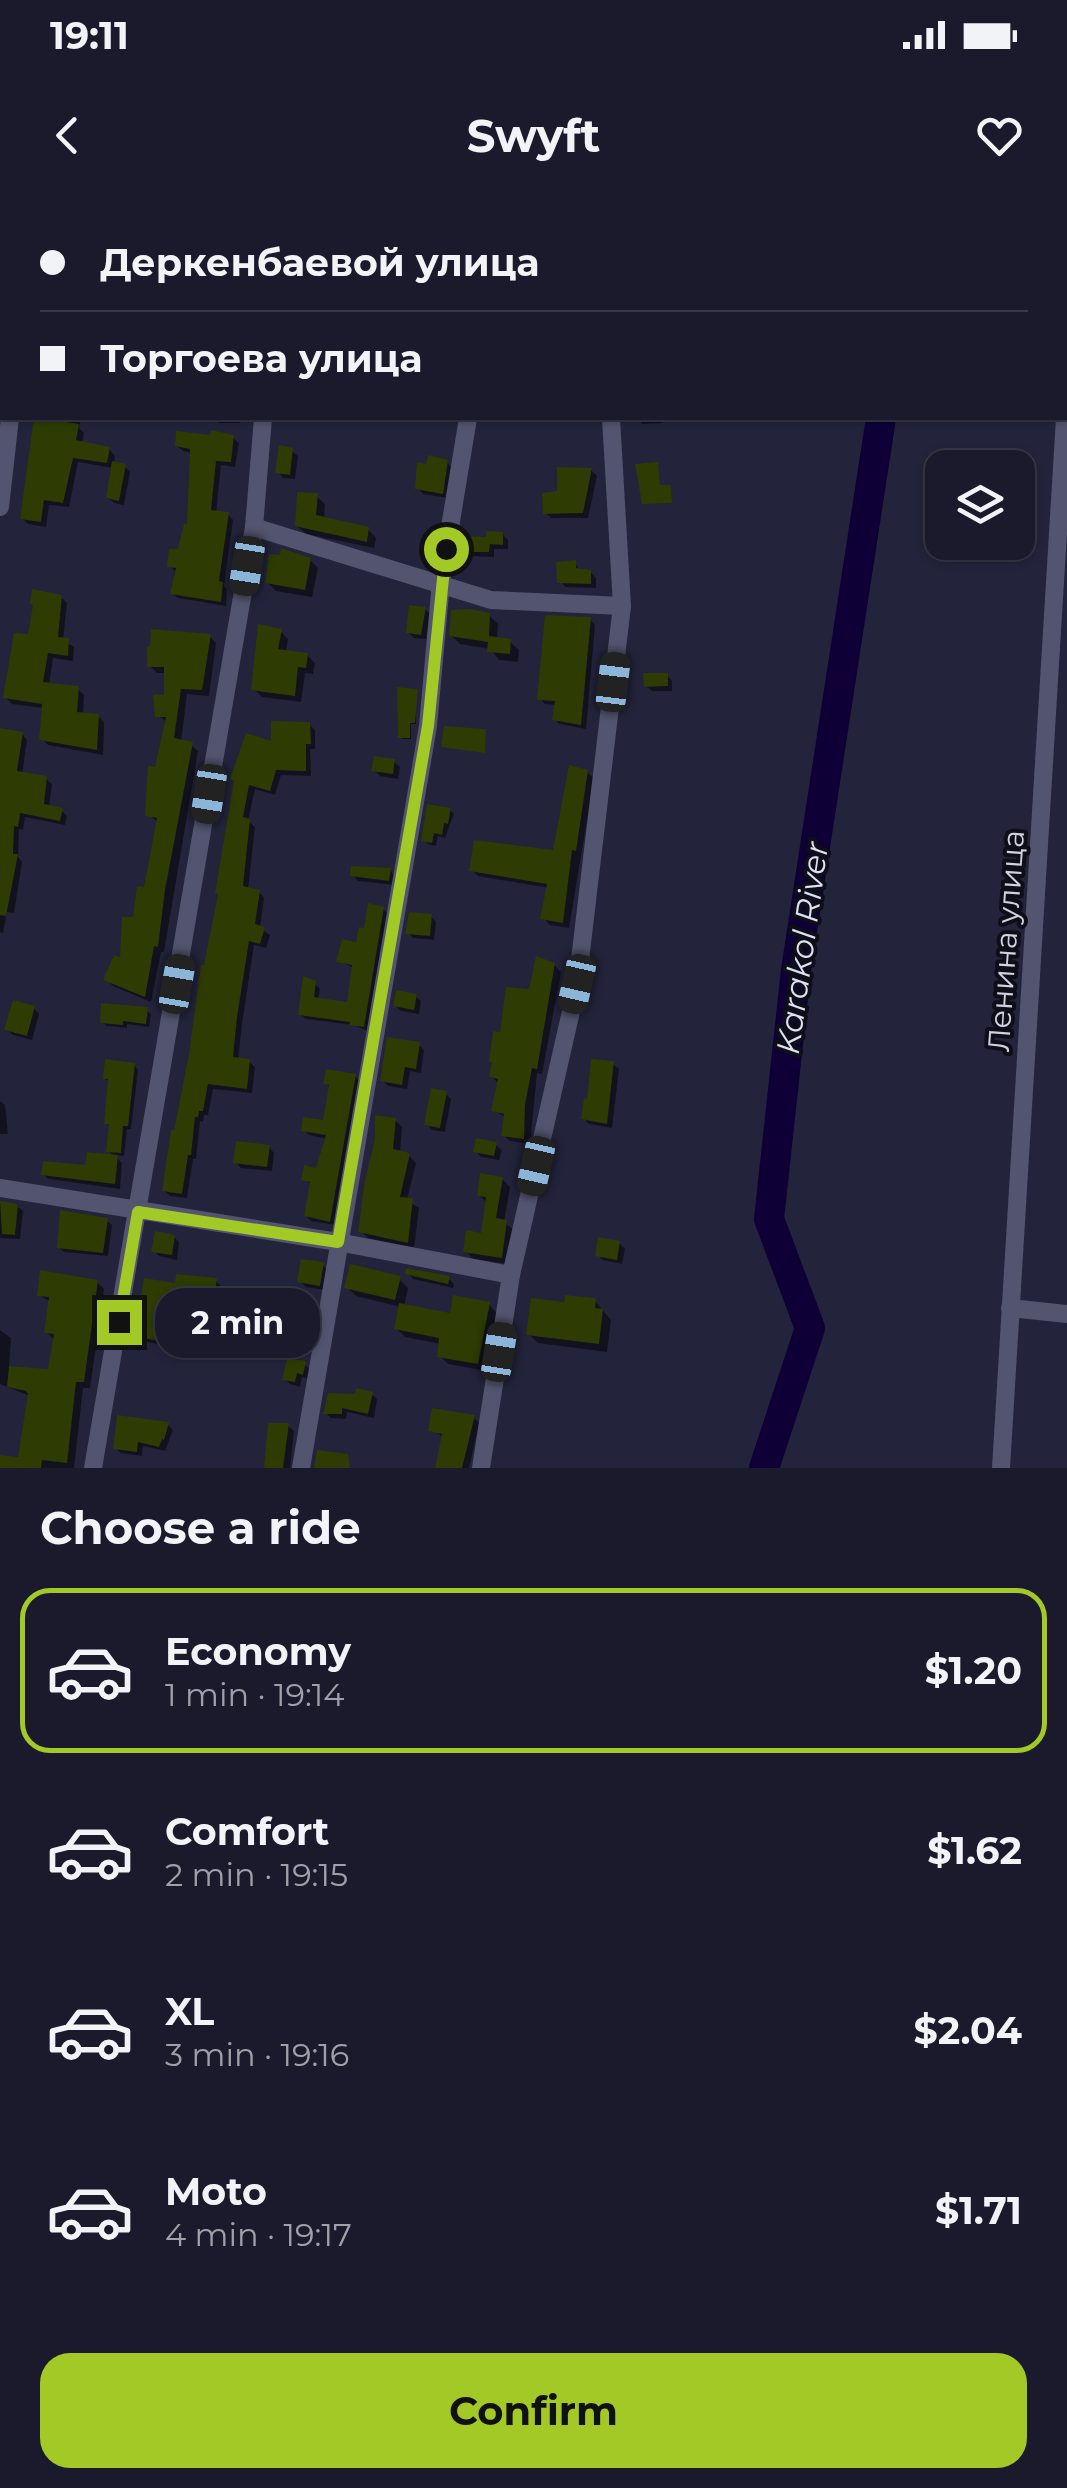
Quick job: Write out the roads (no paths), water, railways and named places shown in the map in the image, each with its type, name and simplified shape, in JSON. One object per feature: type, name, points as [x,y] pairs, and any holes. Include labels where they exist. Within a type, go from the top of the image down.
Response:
[{"type":"street","points":[[0,507],[10,420]]},
{"type":"street","points":[[94,1468],[254,527],[262,420]]},
{"type":"street","points":[[301,1468],[428,726],[441,582],[468,420]]},
{"type":"street","points":[[481,1468],[511,1275],[577,984],[622,606],[611,420]]},
{"type":"street","name":"Ленина улица","points":[[1001,1468],[1062,588],[1064,420]]},
{"type":"street","points":[[254,527],[490,600],[622,606]]},
{"type":"street","points":[[0,1188],[338,1242],[511,1275]]},
{"type":"street","points":[[1010,1308],[1067,1314]]},
{"type":"waterway","name":"Karakol River","points":[[764,1468],[810,1328],[769,1219],[796,970],[881,420]]}]
